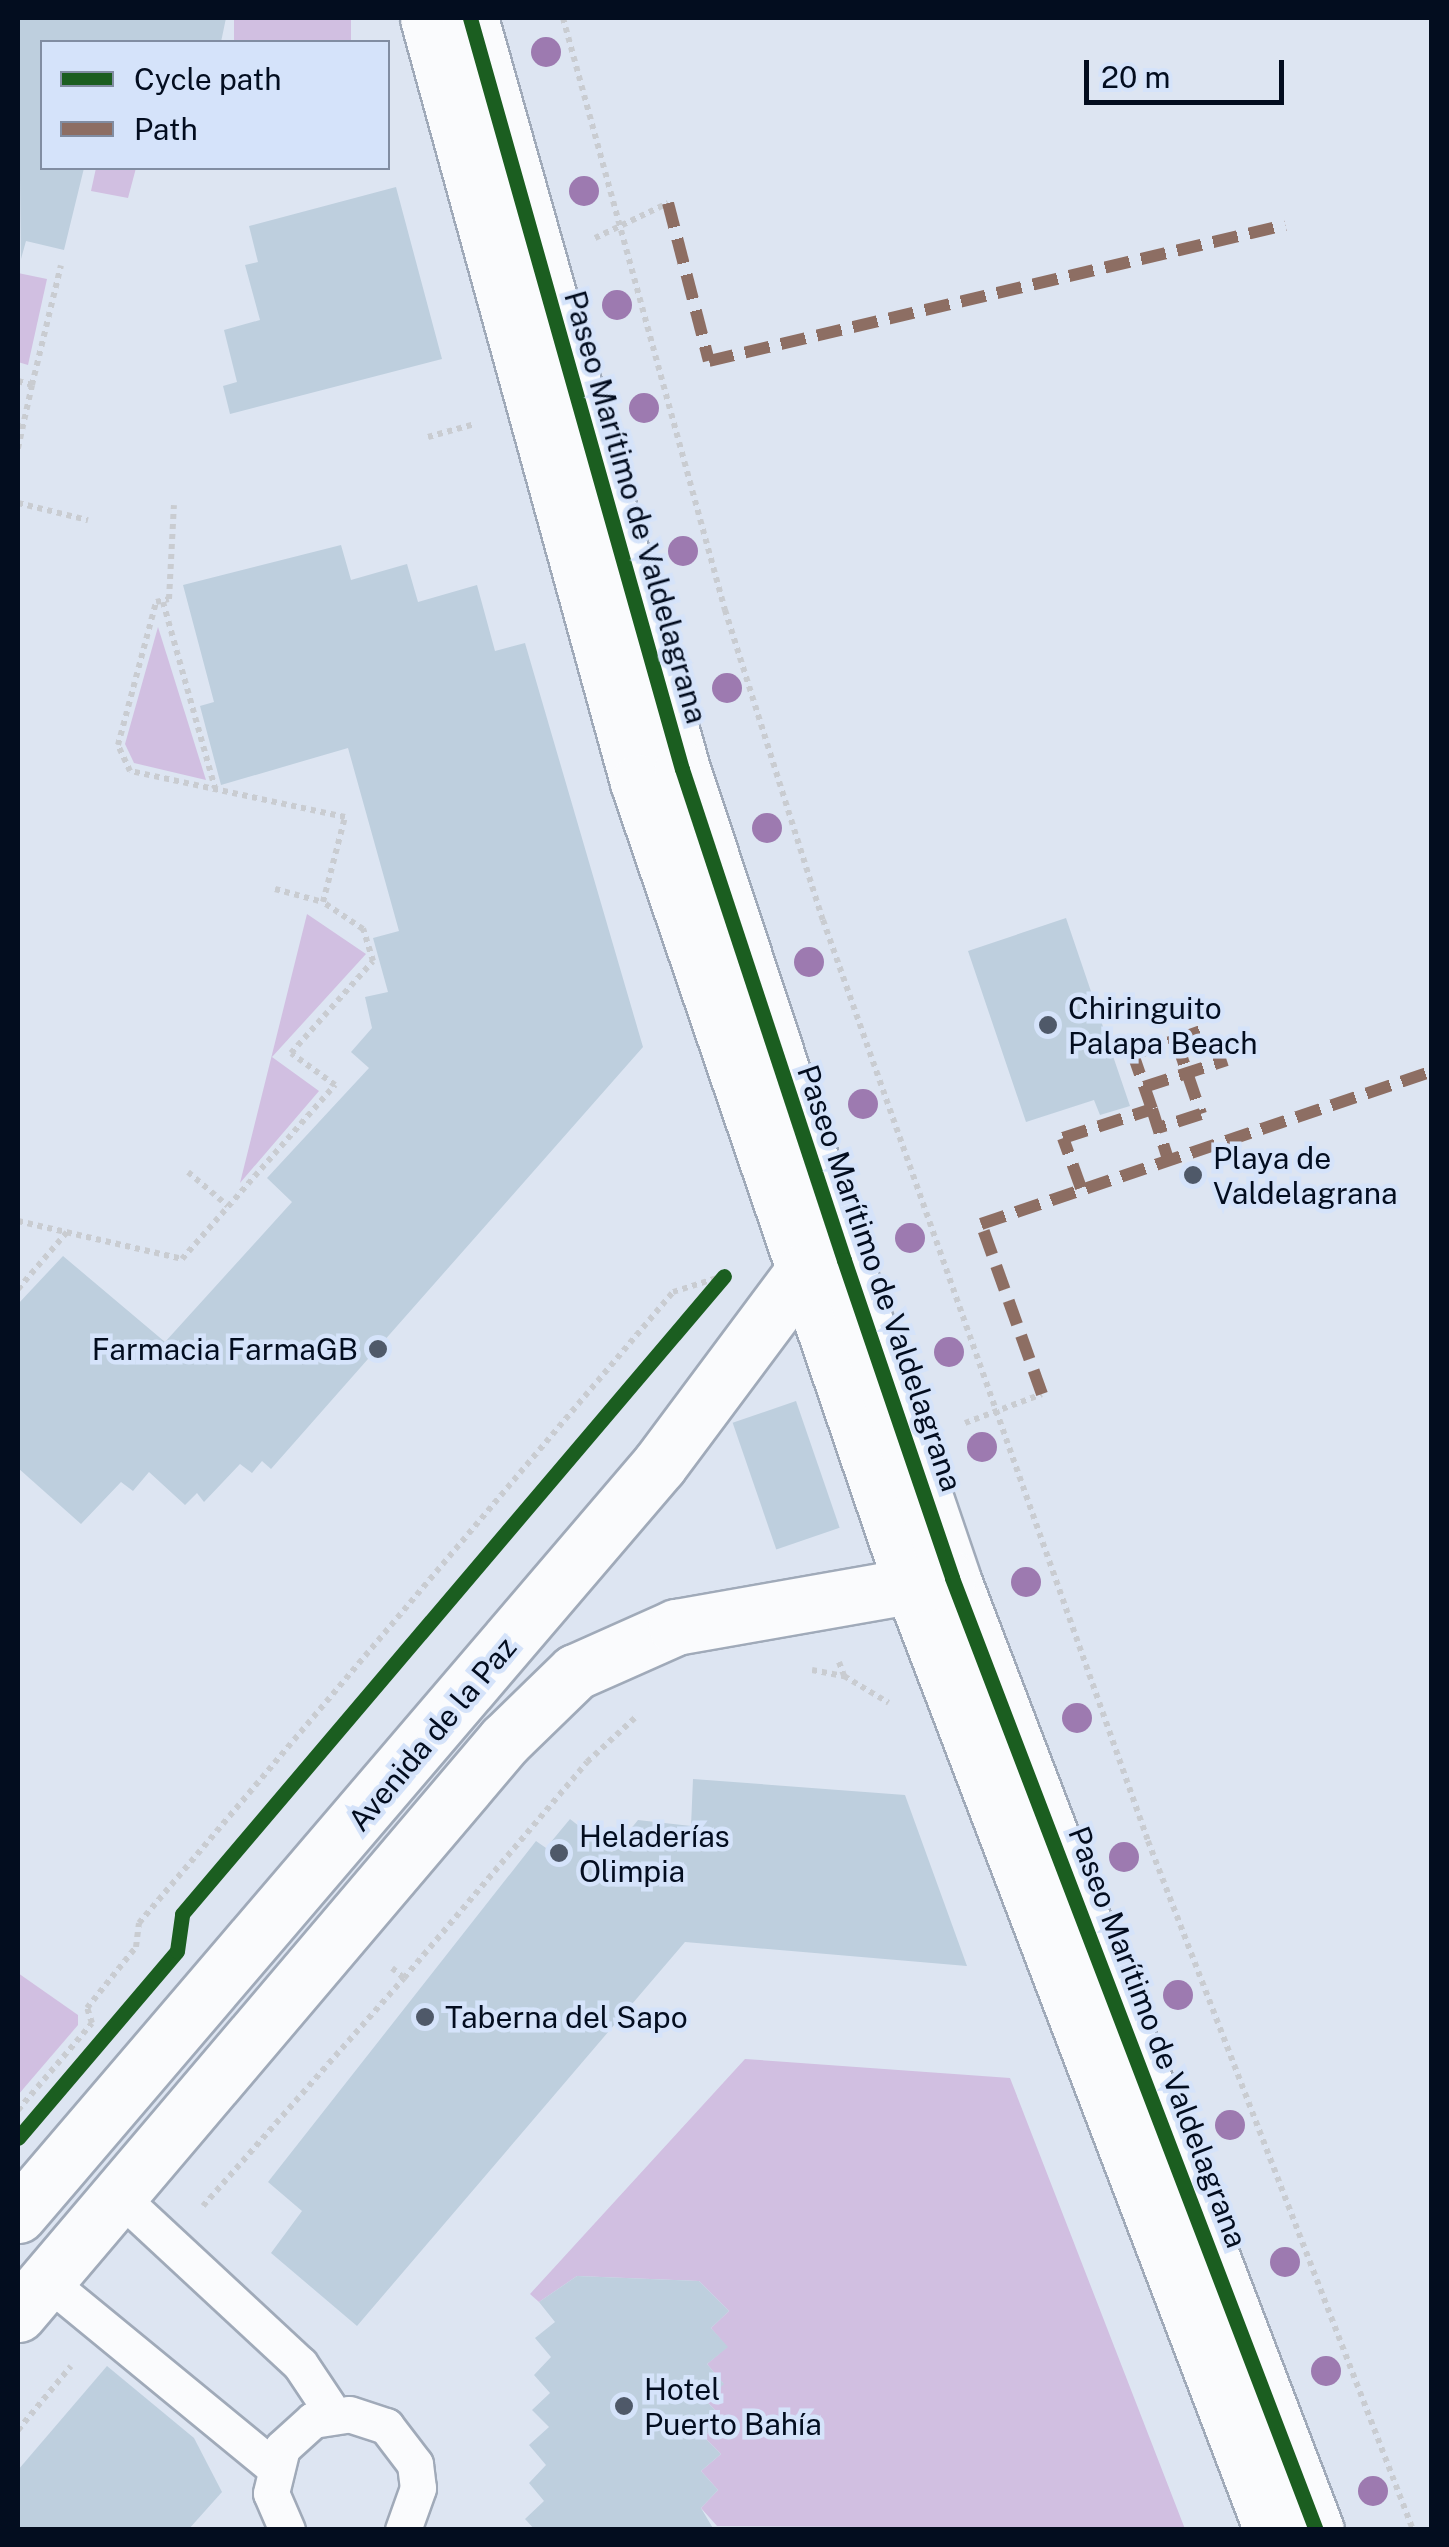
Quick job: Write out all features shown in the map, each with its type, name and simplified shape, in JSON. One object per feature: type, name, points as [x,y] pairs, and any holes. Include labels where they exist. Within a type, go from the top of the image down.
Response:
[{"type":"street","name":"Paseo Marítimo de Valdelagrana","points":[[428,18],[638,782],[824,1266],[933,1583],[1272,2530]]},
{"type":"street","name":"Paseo Marítimo de Valdelagrana","points":[[470,18],[824,1266]]},
{"type":"street","name":"Avenida de la Paz","points":[[18,2215],[659,1466],[824,1266]]},
{"type":"street","name":"Paseo Marítimo de Valdelagrana","points":[[933,1583],[1316,2530]]},
{"type":"street","name":"Avenida de la Paz","points":[[32,2297],[505,1740],[575,1672],[676,1627],[933,1583]]},
{"type":"lane","points":[[118,2195],[300,2364],[334,2414]]},
{"type":"lane","points":[[32,2297],[274,2467]]},
{"type":"lane","points":[[287,2530],[272,2492],[274,2467],[296,2432],[334,2414],[364,2416],[404,2442],[418,2488],[403,2530]]},
{"type":"path","points":[[563,18],[725,610],[823,920],[1148,1840],[1413,2530]]},
{"type":"path","points":[[591,240],[668,203]]},
{"type":"path","points":[[18,448],[60,265]]},
{"type":"path","points":[[18,381],[32,385]]},
{"type":"path","points":[[428,438],[494,419]]},
{"type":"path","points":[[18,503],[88,520]]},
{"type":"path","points":[[174,506],[162,601],[118,745],[130,771],[345,817],[322,902]]},
{"type":"path","points":[[162,601],[215,788]]},
{"type":"path","points":[[18,1221],[182,1259],[335,1086],[291,1054],[373,961],[362,929],[322,902],[275,890]]},
{"type":"path","points":[[188,1172],[228,1206]]},
{"type":"path","points":[[18,1289],[67,1232]]},
{"type":"path","points":[[698,1306],[724,1276]]},
{"type":"path","points":[[18,2110],[92,2023],[87,2008],[136,1946],[138,1923],[674,1292],[724,1276]]},
{"type":"path","points":[[30,2124],[112,2026]]},
{"type":"shaded area","points":[[234,18],[351,18],[351,40],[234,40]]},
{"type":"shaded area","points":[[96,170],[135,170],[128,198],[91,191]]},
{"type":"shaded area","points":[[18,273],[47,279],[28,365],[18,362]]},
{"type":"shaded area","points":[[158,627],[206,780],[134,763],[125,744]]},
{"type":"shaded area","points":[[307,914],[366,954],[272,1057],[319,1091],[240,1183]]},
{"type":"shaded area","points":[[18,1973],[78,2015],[78,2025],[18,2095]]},
{"type":"shaded area","points":[[745,2059],[1010,2078],[1185,2529],[717,2526],[701,2508],[718,2490],[701,2471],[721,2454],[704,2437],[723,2418],[706,2401],[723,2383],[707,2364],[727,2347],[711,2328],[729,2311],[699,2281],[577,2276],[539,2302],[530,2294]]},
{"type":"building","points":[[18,18],[226,18],[221,40],[40,40],[40,170],[84,170],[64,250],[26,241],[21,259]]},
{"type":"building","points":[[396,187],[442,359],[230,414],[223,386],[237,382],[224,330],[260,320],[245,265],[258,262],[249,226]]},
{"type":"building","points":[[341,545],[351,580],[407,564],[418,602],[477,585],[495,651],[525,643],[643,1047],[271,1469],[262,1461],[252,1473],[240,1464],[204,1502],[197,1493],[185,1505],[149,1472],[133,1491],[121,1482],[81,1524],[18,1468],[18,1304],[63,1256],[165,1342],[292,1202],[267,1178],[369,1068],[351,1052],[372,1028],[365,997],[388,992],[373,938],[399,931],[348,748],[221,785],[200,706],[214,702],[183,585]]},
{"type":"building","name":"Chiringuito Palapa Beach","points":[[1066,918],[1130,1106],[1100,1115],[1094,1100],[1026,1122],[968,951]]},
{"type":"building","points":[[796,1401],[840,1528],[776,1550],[733,1423]]},
{"type":"building","points":[[693,1779],[905,1795],[967,1966],[685,1942],[357,2326],[271,2253],[302,2211],[268,2182],[536,1841],[546,1848],[570,1819],[612,1852],[638,1820],[691,1826]]},
{"type":"building","name":"Hotel Puerto Bahía","points":[[577,2276],[699,2281],[729,2311],[711,2328],[728,2347],[707,2364],[724,2384],[706,2401],[723,2418],[704,2437],[721,2454],[701,2471],[718,2490],[701,2508],[714,2530],[535,2530],[525,2519],[544,2501],[529,2483],[546,2465],[529,2445],[549,2427],[532,2410],[550,2393],[534,2375],[551,2357],[535,2338],[555,2322],[539,2302]]},
{"type":"building","points":[[107,2366],[194,2438],[222,2492],[188,2530],[18,2530],[18,2470]]},
{"type":"marked path","points":[[668,203],[709,361],[1285,225]]},
{"type":"marked path","points":[[1176,1040],[1209,1028]]},
{"type":"marked path","points":[[1152,1109],[1133,1054],[1176,1040],[1201,1114],[1158,1128]]},
{"type":"marked path","points":[[1144,1087],[1227,1060]]},
{"type":"marked path","points":[[1042,1394],[981,1224],[1432,1071]]},
{"type":"marked path","points":[[1081,1188],[1063,1138],[1152,1109],[1168,1159]]},
{"type":"cycle path","points":[[470,18],[682,769],[844,1260],[952,1578],[1316,2530]]},
{"type":"cycle path","points":[[18,2138],[177,1951],[182,1914],[724,1276]]},
{"type":"place","name":"Chiringuito Palapa Beach","points":[[1048,1025]]},
{"type":"place","name":"Playa de Valdelagrana","points":[[1193,1175]]},
{"type":"place","name":"Farmacia FarmaGB","points":[[378,1349]]},
{"type":"place","name":"Heladerías Olimpia","points":[[559,1853]]},
{"type":"place","name":"Taberna del Sapo","points":[[425,2017]]},
{"type":"place","name":"Hotel Puerto Bahía","points":[[624,2406]]}]
